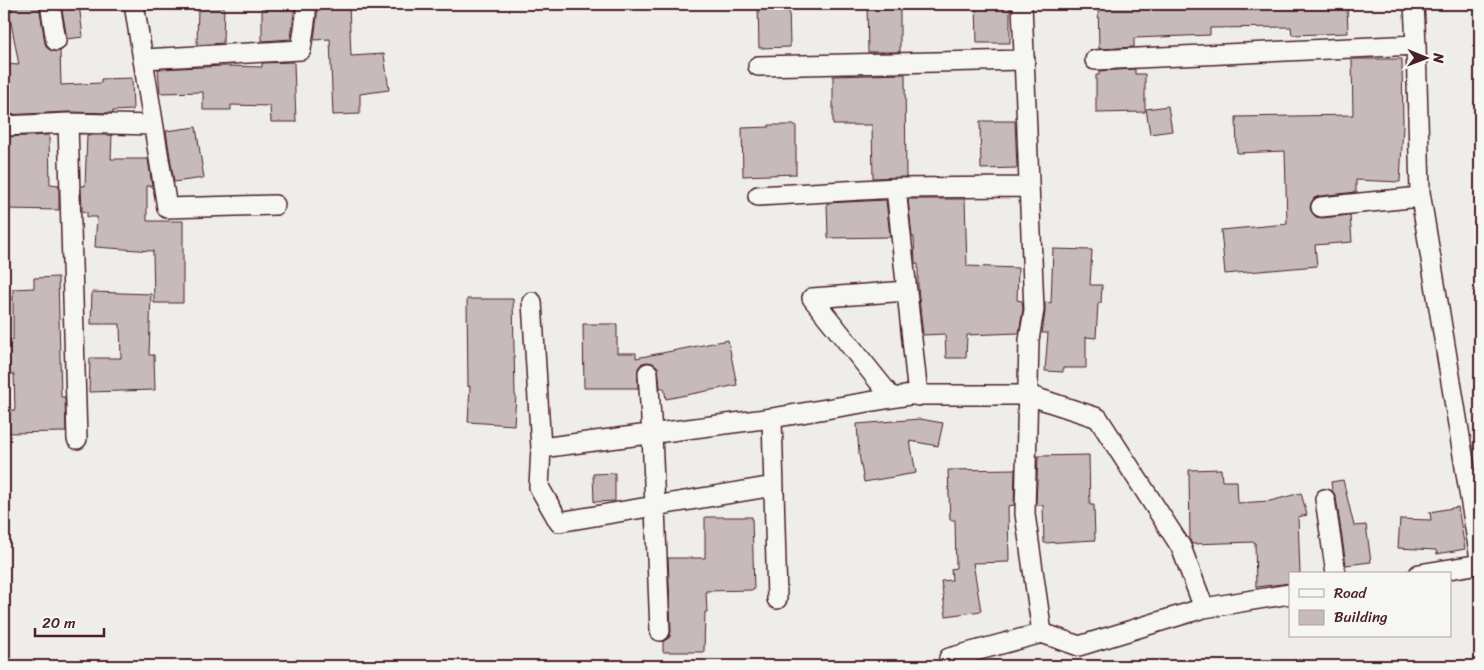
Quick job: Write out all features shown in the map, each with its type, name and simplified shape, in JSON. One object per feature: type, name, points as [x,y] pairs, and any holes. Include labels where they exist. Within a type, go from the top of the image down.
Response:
[{"type":"street","points":[[50,4],[56,41]]},
{"type":"street","points":[[134,4],[167,208],[275,205]]},
{"type":"street","points":[[144,59],[301,50],[306,4]]},
{"type":"street","points":[[1022,4],[1034,310],[1029,340],[1025,514],[1042,633]]},
{"type":"street","points":[[1414,4],[1420,196],[1480,559]]},
{"type":"street","points":[[1095,60],[1416,45]]},
{"type":"street","points":[[758,66],[1025,60]]},
{"type":"street","points":[[4,126],[68,123],[153,125]]},
{"type":"street","points":[[68,123],[77,439]]},
{"type":"street","points":[[758,196],[896,188],[1028,187]]},
{"type":"street","points":[[896,188],[918,396]]},
{"type":"street","points":[[1321,207],[1420,196]]},
{"type":"street","points":[[892,398],[812,298],[908,291]]},
{"type":"street","points":[[532,302],[541,448],[539,487],[559,522],[774,486]]},
{"type":"street","points":[[648,373],[660,631]]},
{"type":"street","points":[[541,448],[772,418],[892,398],[1028,395],[1098,418],[1181,547],[1204,608]]},
{"type":"street","points":[[772,418],[777,599]]},
{"type":"street","points":[[1325,499],[1336,572]]},
{"type":"street","points":[[1432,572],[1480,564]]},
{"type":"street","points":[[949,658],[1042,633],[1079,646],[1204,608],[1289,594]]},
{"type":"building","points":[[11,4],[39,4],[47,48],[52,51],[60,51],[61,85],[101,83],[101,79],[132,78],[133,110],[113,111],[113,113],[68,112],[4,115],[4,64],[19,65],[9,12],[12,11]]},
{"type":"building","points":[[61,4],[79,4],[83,37],[67,39]]},
{"type":"building","points":[[262,4],[295,4],[291,39],[262,41]]},
{"type":"building","points":[[317,4],[349,4],[351,56],[384,54],[389,90],[360,94],[360,114],[333,115],[330,39],[314,40]]},
{"type":"building","points":[[758,4],[789,4],[790,47],[759,48]]},
{"type":"building","points":[[867,4],[900,4],[900,52],[868,52]]},
{"type":"building","points":[[976,4],[1010,4],[1010,43],[977,43]]},
{"type":"building","points":[[1098,4],[1347,4],[1348,33],[1292,35],[1291,27],[1210,28],[1210,35],[1134,38],[1134,47],[1099,49]]},
{"type":"building","points":[[198,6],[224,7],[223,43],[197,45]]},
{"type":"building","points":[[1352,59],[1402,59],[1403,126],[1400,182],[1356,180],[1356,192],[1314,198],[1310,208],[1316,217],[1350,215],[1352,242],[1315,245],[1317,266],[1225,274],[1221,230],[1287,224],[1285,151],[1237,153],[1236,117],[1353,115]]},
{"type":"building","points":[[294,62],[296,122],[271,122],[270,106],[231,105],[231,110],[203,110],[203,92],[160,93],[158,69],[225,66],[262,67],[262,63]]},
{"type":"building","points":[[1135,69],[1135,74],[1145,74],[1145,112],[1096,113],[1096,75],[1099,75],[1099,71]]},
{"type":"building","points":[[905,74],[906,177],[873,178],[872,125],[833,125],[833,76]]},
{"type":"building","points":[[1168,106],[1172,131],[1150,134],[1146,109]]},
{"type":"building","points":[[980,121],[1015,121],[1017,168],[981,169]]},
{"type":"building","points":[[769,125],[796,125],[796,174],[743,176],[742,128],[769,127]]},
{"type":"building","points":[[196,127],[204,178],[174,182],[166,131]]},
{"type":"building","points":[[49,135],[50,184],[59,185],[59,210],[4,209],[4,178],[6,178],[5,137]]},
{"type":"building","points":[[87,135],[112,135],[111,159],[148,159],[152,186],[147,186],[147,221],[183,221],[183,303],[154,303],[153,251],[95,247],[97,217],[87,217],[87,212],[82,211],[81,186],[85,186]]},
{"type":"building","points":[[908,199],[965,199],[967,266],[1018,268],[1017,300],[1022,301],[1023,309],[1019,333],[967,335],[966,358],[946,358],[945,334],[923,335],[918,288],[918,264],[915,264],[914,237],[912,237]]},
{"type":"building","points":[[886,200],[890,237],[828,238],[827,203]]},
{"type":"building","points":[[1053,249],[1092,250],[1090,285],[1102,285],[1101,303],[1098,303],[1096,338],[1086,337],[1086,368],[1063,368],[1063,372],[1045,371],[1048,333],[1042,333],[1045,302],[1051,303]]},
{"type":"building","points":[[58,277],[61,397],[65,397],[66,432],[4,433],[4,410],[15,410],[14,374],[4,374],[4,340],[13,340],[13,289],[34,288],[34,278]]},
{"type":"building","points":[[92,292],[151,294],[149,355],[154,355],[155,390],[89,392],[90,358],[121,358],[120,324],[91,324]]},
{"type":"building","points":[[467,299],[513,299],[516,396],[514,425],[468,422],[470,386],[468,387]]},
{"type":"building","points":[[583,324],[617,324],[617,353],[636,353],[636,358],[728,340],[737,385],[666,399],[664,388],[660,388],[658,367],[648,362],[642,363],[638,368],[638,388],[584,388]]},
{"type":"building","points":[[920,419],[943,423],[938,446],[910,441],[916,473],[864,482],[859,454],[857,424]]},
{"type":"building","points":[[1089,455],[1090,505],[1094,505],[1095,540],[1044,543],[1043,505],[1036,505],[1038,456]]},
{"type":"building","points":[[1015,469],[1014,505],[1008,506],[1009,562],[973,563],[981,611],[946,616],[941,581],[952,580],[951,569],[956,568],[955,520],[950,520],[948,470]]},
{"type":"building","points":[[1221,469],[1222,481],[1237,481],[1238,503],[1270,501],[1301,493],[1307,515],[1298,517],[1300,572],[1289,572],[1289,583],[1256,587],[1255,542],[1192,544],[1190,540],[1189,470]]},
{"type":"building","points":[[615,473],[615,501],[594,502],[593,474]]},
{"type":"building","points":[[1343,480],[1354,526],[1366,525],[1371,562],[1346,565],[1336,497],[1332,490],[1331,482]]},
{"type":"building","points":[[1458,507],[1465,549],[1437,554],[1436,550],[1398,548],[1400,519],[1431,520],[1430,512]]},
{"type":"building","points":[[705,517],[752,517],[754,590],[706,591],[707,612],[705,612],[704,652],[663,652],[663,641],[670,637],[671,631],[668,558],[705,558]]}]
